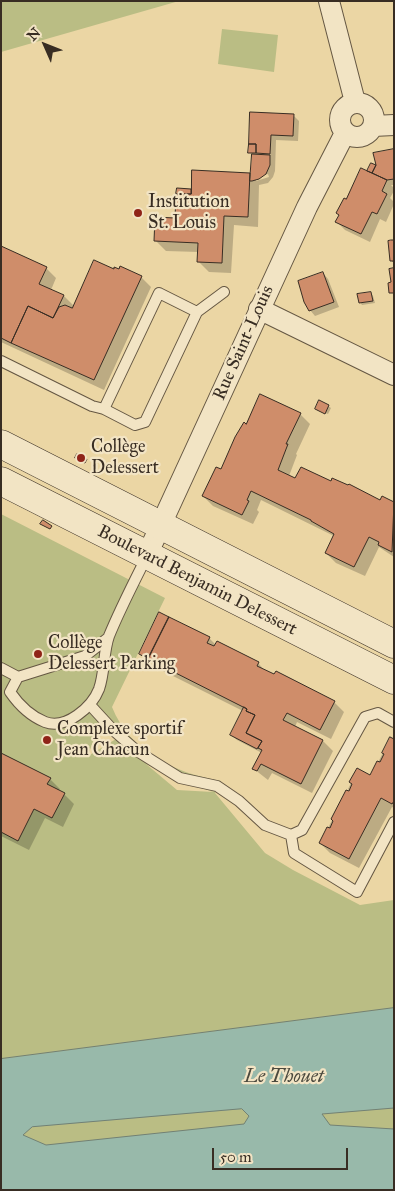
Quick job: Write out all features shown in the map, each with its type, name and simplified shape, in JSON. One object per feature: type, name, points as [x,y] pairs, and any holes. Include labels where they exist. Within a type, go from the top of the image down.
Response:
[{"type":"main road","name":"Boulevard Benjamin Delessert","points":[[1,444],[394,644]]},
{"type":"main road","name":"Boulevard Benjamin Delessert","points":[[1,481],[394,680]]},
{"type":"street","points":[[328,1],[355,102]]},
{"type":"street","points":[[355,102],[365,104],[374,115],[373,126],[370,132],[362,136],[353,137],[345,133],[340,122],[340,114],[347,106],[355,102]]},
{"type":"street","points":[[373,126],[394,125]]},
{"type":"street","name":"Rue Saint-Louis","points":[[147,555],[259,309],[307,207],[345,133]]},
{"type":"street","points":[[259,309],[394,375]]},
{"type":"lane","points":[[1,361],[135,425],[145,422],[197,312],[224,292]]},
{"type":"lane","points":[[104,409],[159,293],[197,312]]},
{"type":"lane","points":[[108,638],[84,656],[18,678],[5,690],[31,714],[47,723],[64,722],[80,714],[90,705],[98,691],[103,676],[108,638],[147,555]]},
{"type":"lane","points":[[1,668],[18,678]]},
{"type":"lane","points":[[90,705],[113,730],[137,751],[180,778],[216,786],[238,800],[265,825],[291,835],[302,830],[365,717],[378,713],[394,722]]},
{"type":"lane","points":[[291,835],[294,853],[357,892],[394,822]]},
{"type":"green space","points":[[1,1],[179,1],[1,52]]},
{"type":"green space","points":[[222,29],[278,35],[274,72],[218,64]]},
{"type":"green space","points":[[1,514],[165,598],[112,707],[120,723],[142,748],[171,766],[221,781],[215,793],[265,853],[293,870],[360,905],[394,900],[394,1190],[1,1190]],"holes":[[[99,726],[116,739],[88,756],[88,755]],[[146,764],[181,780],[213,792],[177,790]]]},
{"type":"water","name":"Le Thouet","points":[[394,1008],[394,1108],[322,1114],[330,1125],[394,1129],[394,1190],[1,1190],[1,1059]],"holes":[[[242,1109],[249,1116],[244,1124],[46,1145],[23,1135],[32,1127]]]},
{"type":"building","points":[[250,112],[294,114],[293,136],[271,135],[270,154],[256,153],[256,144],[249,144]]},
{"type":"building","points":[[249,144],[256,144],[256,153],[248,153]]},
{"type":"building","points":[[394,149],[394,179],[387,180],[372,173],[376,165],[373,153]]},
{"type":"building","points":[[252,154],[270,155],[270,165],[266,174],[259,179],[250,181]]},
{"type":"building","points":[[371,163],[376,165],[372,173],[367,171]]},
{"type":"building","points":[[361,168],[387,180],[382,191],[387,194],[377,214],[372,212],[361,234],[335,222],[339,215],[336,213],[344,198],[346,199]]},
{"type":"building","points":[[192,170],[250,173],[248,217],[224,216],[222,263],[197,262],[198,243],[154,241],[155,217],[175,218],[176,194],[191,194]]},
{"type":"building","points":[[177,188],[191,189],[191,194],[176,194]]},
{"type":"building","points":[[394,240],[394,264],[393,261],[390,261],[388,241]]},
{"type":"building","points":[[1,246],[47,267],[39,284],[64,295],[53,318],[28,306],[11,343],[1,338]]},
{"type":"building","points":[[94,260],[114,269],[114,267],[119,269],[120,266],[142,276],[94,380],[11,343],[28,306],[53,318],[59,307],[65,305],[72,308]]},
{"type":"building","points":[[394,268],[394,293],[389,293],[388,283],[391,282],[389,269]]},
{"type":"building","points":[[323,272],[334,302],[309,311],[304,302],[298,281]]},
{"type":"building","points":[[371,292],[373,301],[359,303],[357,294]]},
{"type":"building","points":[[260,394],[301,413],[286,444],[288,444],[278,470],[295,478],[301,467],[331,481],[332,478],[349,484],[380,500],[382,496],[394,502],[392,552],[378,545],[379,542],[369,537],[354,567],[325,553],[334,534],[311,520],[251,491],[247,500],[249,501],[242,515],[202,496],[216,467],[221,469],[235,437],[244,422],[246,424]]},
{"type":"building","points":[[319,400],[329,405],[325,414],[315,409]]},
{"type":"building","points":[[77,454],[87,459],[85,463],[75,458]]},
{"type":"building","points":[[43,520],[52,526],[50,529],[40,524]]},
{"type":"building","points":[[159,612],[169,617],[148,659],[139,654]]},
{"type":"building","points":[[169,617],[210,637],[207,643],[214,646],[217,641],[259,662],[257,666],[274,674],[276,671],[335,701],[320,730],[287,713],[283,720],[323,740],[301,784],[261,764],[257,771],[252,769],[262,750],[258,748],[262,741],[246,733],[255,715],[246,711],[247,709],[148,659]]},
{"type":"building","points":[[244,707],[247,709],[246,711],[255,715],[246,733],[262,741],[257,749],[230,735]]},
{"type":"building","points":[[390,737],[394,739],[394,801],[392,804],[381,798],[349,859],[319,843],[327,827],[330,828],[333,821],[331,819],[346,790],[349,791],[352,784],[349,782],[357,768],[370,775],[377,761],[380,762]]},
{"type":"building","points":[[1,753],[51,778],[47,784],[65,793],[52,818],[34,809],[18,841],[1,832]]},
{"type":"place","name":"Institution St. Louis","points":[[138,213]]},
{"type":"place","name":"Collège Delessert","points":[[81,458]]},
{"type":"place","name":"Collège Delessert Parking","points":[[38,654]]},
{"type":"place","name":"Complexe sportif Jean Chacun","points":[[47,740]]}]
